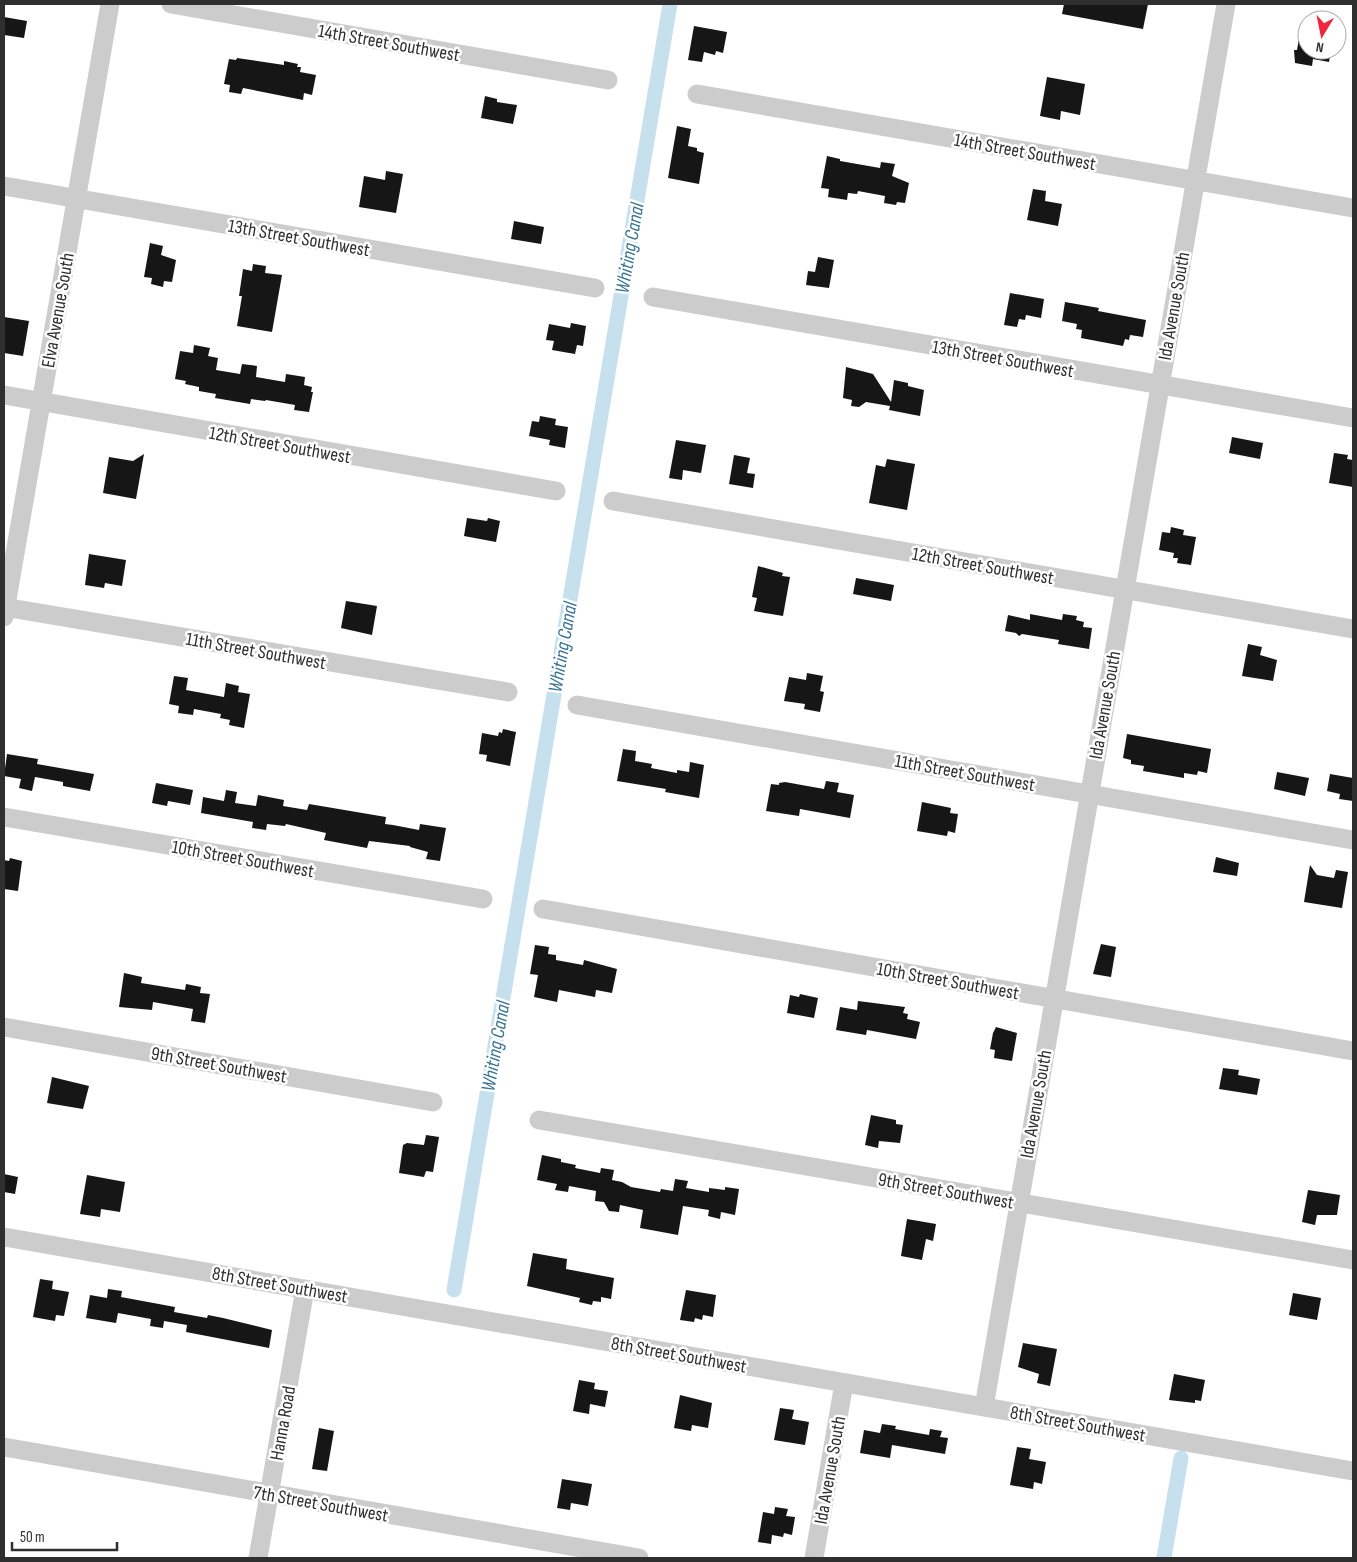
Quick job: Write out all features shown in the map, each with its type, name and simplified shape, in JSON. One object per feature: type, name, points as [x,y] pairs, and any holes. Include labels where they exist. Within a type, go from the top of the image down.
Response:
[{"type":"street","name":"Elva Avenue South","points":[[4,610],[110,4]]},
{"type":"street","name":"14th Street Southwest","points":[[171,4],[608,80]]},
{"type":"street","name":"Ida Avenue South","points":[[984,1407],[1088,793],[1226,4]]},
{"type":"street","name":"14th Street Southwest","points":[[697,94],[1353,208]]},
{"type":"street","name":"13th Street Southwest","points":[[4,186],[595,288]]},
{"type":"street","name":"13th Street Southwest","points":[[653,298],[1353,418]]},
{"type":"street","name":"12th Street Southwest","points":[[4,396],[556,491]]},
{"type":"street","name":"12th Street Southwest","points":[[613,501],[1353,629]]},
{"type":"street","name":"11th Street Southwest","points":[[4,610],[508,692]]},
{"type":"street","name":"11th Street Southwest","points":[[577,705],[1353,840]]},
{"type":"street","name":"10th Street Southwest","points":[[4,817],[483,899]]},
{"type":"street","name":"10th Street Southwest","points":[[543,909],[1353,1051]]},
{"type":"street","name":"9th Street Southwest","points":[[4,1027],[433,1102]]},
{"type":"street","name":"9th Street Southwest","points":[[539,1120],[1353,1260]]},
{"type":"street","name":"8th Street Southwest","points":[[4,1238],[305,1288],[1353,1471]]},
{"type":"street","name":"Hanna Road","points":[[258,1558],[305,1288]]},
{"type":"street","name":"Ida Avenue South","points":[[814,1558],[844,1383]]},
{"type":"street","name":"7th Street Southwest","points":[[4,1447],[639,1558]]},
{"type":"building","points":[[1064,4],[1148,4],[1143,29],[1062,14]]},
{"type":"building","points":[[4,17],[27,21],[24,38],[4,35]]},
{"type":"building","points":[[694,26],[727,32],[723,53],[716,51],[715,55],[704,52],[702,62],[688,60]]},
{"type":"building","points":[[1294,50],[1297,50],[1297,60],[1313,60],[1312,66],[1295,63]]},
{"type":"building","points":[[237,58],[284,65],[284,61],[298,64],[297,67],[301,67],[300,72],[316,75],[312,95],[304,93],[303,100],[243,88],[241,94],[229,92],[230,85],[224,84],[229,59],[236,60]]},
{"type":"building","points":[[1047,77],[1085,84],[1080,115],[1061,111],[1060,120],[1040,116]]},
{"type":"building","points":[[485,96],[497,99],[497,102],[517,105],[513,124],[481,118]]},
{"type":"building","points":[[677,126],[691,129],[688,146],[697,148],[697,151],[704,153],[699,184],[668,178]]},
{"type":"building","points":[[827,156],[840,159],[840,161],[880,168],[881,162],[895,164],[892,176],[909,183],[905,203],[897,202],[896,205],[884,203],[885,196],[858,191],[857,194],[848,193],[847,200],[828,197],[829,189],[821,188]]},
{"type":"building","points":[[386,171],[403,174],[396,213],[359,207],[364,176],[385,180]]},
{"type":"building","points":[[1033,189],[1046,191],[1045,201],[1062,204],[1058,226],[1027,220]]},
{"type":"building","points":[[514,221],[544,227],[541,244],[511,239]]},
{"type":"building","points":[[150,243],[163,246],[161,255],[176,260],[172,282],[164,281],[163,287],[151,284],[152,278],[144,277]]},
{"type":"building","points":[[818,257],[834,260],[829,288],[806,285],[808,271],[815,272]]},
{"type":"building","points":[[253,264],[266,266],[265,273],[282,275],[272,332],[237,326],[242,296],[239,296],[243,269],[252,271]]},
{"type":"building","points":[[1010,293],[1044,299],[1041,318],[1026,315],[1025,320],[1019,319],[1017,327],[1004,325]]},
{"type":"building","points":[[1065,302],[1099,308],[1098,311],[1146,320],[1143,337],[1130,335],[1129,340],[1125,339],[1123,346],[1081,338],[1082,330],[1076,329],[1077,324],[1062,321]]},
{"type":"building","points":[[4,317],[29,321],[23,356],[4,353]]},
{"type":"building","points":[[571,323],[586,326],[583,346],[577,345],[575,354],[552,350],[554,341],[546,340],[549,324],[570,328]]},
{"type":"building","points":[[194,345],[210,348],[208,356],[218,358],[216,370],[240,374],[242,364],[257,366],[256,377],[285,382],[286,374],[305,377],[304,385],[312,387],[311,392],[313,392],[309,412],[294,410],[295,405],[266,400],[251,399],[250,404],[215,398],[216,394],[199,391],[199,387],[185,384],[186,381],[175,379],[180,351],[193,353]]},
{"type":"building","points":[[846,367],[873,374],[891,402],[894,380],[908,383],[908,386],[924,390],[920,416],[889,410],[890,406],[866,402],[859,407],[851,406],[852,400],[843,398]]},
{"type":"building","points":[[540,416],[556,419],[555,425],[568,427],[565,448],[549,445],[550,440],[529,436],[532,421],[539,422]]},
{"type":"building","points":[[1232,437],[1263,443],[1260,459],[1229,453]]},
{"type":"building","points":[[676,440],[706,445],[701,473],[683,470],[682,480],[669,478]]},
{"type":"building","points":[[1334,453],[1348,455],[1347,459],[1353,460],[1353,487],[1329,483]]},
{"type":"building","points":[[144,454],[136,499],[103,493],[109,457],[133,461]]},
{"type":"building","points":[[734,455],[750,458],[747,473],[755,474],[753,488],[729,484]]},
{"type":"building","points":[[887,459],[915,464],[907,510],[869,503],[876,465],[885,467]]},
{"type":"building","points":[[467,518],[487,521],[488,518],[500,521],[496,542],[464,536]]},
{"type":"building","points":[[1171,527],[1184,530],[1183,535],[1196,537],[1191,565],[1177,563],[1178,558],[1173,558],[1174,553],[1159,550],[1162,532],[1170,533]]},
{"type":"building","points":[[89,554],[126,560],[122,586],[105,583],[104,588],[85,585]]},
{"type":"building","points":[[758,566],[783,573],[782,576],[790,577],[783,616],[754,611],[757,598],[752,597]]},
{"type":"building","points":[[856,578],[894,585],[891,601],[853,594]]},
{"type":"building","points":[[346,601],[377,606],[372,635],[341,628]]},
{"type":"building","points":[[1030,614],[1062,620],[1063,614],[1077,616],[1076,620],[1084,622],[1083,627],[1092,628],[1089,649],[1058,644],[1059,640],[1022,634],[1019,636],[1016,633],[1005,631],[1008,615],[1030,620]]},
{"type":"building","points":[[1248,644],[1262,647],[1260,655],[1277,660],[1273,681],[1242,676]]},
{"type":"building","points":[[807,673],[823,676],[820,691],[824,692],[820,712],[804,709],[805,704],[784,701],[789,677],[806,680]]},
{"type":"building","points":[[174,676],[188,678],[186,690],[224,697],[226,683],[239,686],[238,692],[250,694],[244,728],[229,725],[230,720],[220,718],[221,714],[194,709],[193,715],[178,713],[179,706],[169,704]]},
{"type":"building","points":[[503,729],[516,732],[510,766],[486,761],[487,755],[479,754],[482,733],[498,736],[499,732],[502,733]]},
{"type":"building","points":[[1127,734],[1211,749],[1207,773],[1198,771],[1197,775],[1184,773],[1184,778],[1143,771],[1144,766],[1131,764],[1131,760],[1123,758]]},
{"type":"building","points":[[623,749],[636,751],[635,761],[652,764],[651,768],[677,773],[677,770],[689,772],[690,762],[704,765],[699,798],[665,792],[666,789],[617,781]]},
{"type":"building","points":[[7,754],[38,759],[37,764],[94,774],[90,791],[63,786],[63,782],[35,777],[32,791],[19,788],[21,779],[4,776]]},
{"type":"building","points":[[1277,772],[1309,778],[1305,796],[1274,789]]},
{"type":"building","points":[[1330,774],[1353,778],[1353,801],[1339,799],[1340,794],[1327,791]]},
{"type":"building","points":[[826,781],[839,783],[837,792],[854,795],[850,818],[800,809],[799,816],[766,811],[771,784],[779,785],[779,783],[785,782],[824,789]]},
{"type":"building","points":[[156,783],[193,790],[190,805],[168,801],[167,806],[152,803]]},
{"type":"building","points":[[226,790],[237,792],[235,803],[256,806],[258,795],[284,800],[283,806],[307,810],[309,804],[386,817],[385,824],[419,830],[420,824],[446,828],[440,861],[426,859],[428,852],[410,846],[369,841],[367,848],[324,840],[326,833],[286,824],[285,826],[267,824],[266,830],[252,828],[253,822],[201,813],[203,797],[224,801]]},
{"type":"building","points":[[922,802],[951,808],[950,813],[958,814],[955,833],[948,831],[947,836],[917,831]]},
{"type":"building","points":[[1216,857],[1239,863],[1237,876],[1213,872]]},
{"type":"building","points":[[10,858],[22,861],[18,891],[4,889],[4,860],[9,861]]},
{"type":"building","points":[[1310,865],[1317,875],[1334,878],[1336,870],[1348,872],[1342,908],[1304,902]]},
{"type":"building","points":[[1101,944],[1116,947],[1111,977],[1093,974]]},
{"type":"building","points":[[535,945],[549,947],[548,954],[556,955],[556,960],[583,965],[584,960],[617,969],[612,993],[596,990],[595,997],[559,990],[557,1002],[534,997],[538,975],[530,974]]},
{"type":"building","points":[[124,973],[142,977],[141,983],[185,990],[186,984],[201,987],[200,993],[210,994],[205,1023],[191,1021],[193,1009],[153,1002],[152,1010],[119,1007]]},
{"type":"building","points":[[800,994],[818,998],[814,1018],[787,1013],[790,995],[799,997]]},
{"type":"building","points":[[858,1001],[905,1007],[903,1013],[908,1014],[907,1019],[920,1022],[916,1039],[867,1030],[866,1035],[836,1030],[840,1007],[857,1010]]},
{"type":"building","points":[[996,1027],[1017,1033],[1012,1061],[994,1058],[995,1050],[990,1049]]},
{"type":"building","points":[[1223,1068],[1239,1070],[1238,1075],[1260,1079],[1257,1095],[1219,1089]]},
{"type":"building","points":[[52,1077],[89,1086],[83,1109],[47,1103]]},
{"type":"building","points":[[871,1115],[896,1120],[896,1124],[903,1125],[900,1143],[879,1141],[878,1148],[865,1145]]},
{"type":"building","points":[[426,1135],[439,1137],[433,1172],[426,1171],[424,1177],[399,1173],[403,1145],[407,1143],[424,1145]]},
{"type":"building","points":[[542,1155],[561,1159],[561,1162],[576,1165],[575,1168],[600,1173],[601,1168],[614,1170],[612,1180],[622,1182],[631,1187],[660,1192],[661,1189],[673,1191],[675,1179],[688,1181],[686,1188],[709,1192],[709,1188],[725,1190],[725,1187],[739,1189],[735,1215],[721,1212],[720,1219],[708,1216],[709,1210],[683,1206],[678,1235],[640,1228],[643,1210],[620,1205],[619,1212],[609,1211],[604,1202],[595,1201],[596,1191],[569,1186],[568,1192],[555,1190],[557,1184],[537,1180]]},
{"type":"building","points":[[4,1174],[18,1177],[15,1194],[4,1192]]},
{"type":"building","points":[[87,1175],[125,1182],[120,1212],[101,1209],[100,1217],[80,1214]]},
{"type":"building","points":[[1308,1190],[1340,1195],[1337,1215],[1317,1215],[1315,1225],[1302,1222]]},
{"type":"building","points":[[907,1219],[936,1224],[933,1241],[926,1239],[922,1260],[901,1256]]},
{"type":"building","points":[[533,1253],[567,1259],[566,1269],[614,1278],[611,1299],[601,1297],[601,1302],[593,1301],[592,1305],[579,1302],[580,1298],[527,1286]]},
{"type":"building","points":[[40,1279],[53,1281],[52,1289],[69,1292],[64,1316],[56,1315],[55,1321],[33,1317]]},
{"type":"building","points":[[108,1289],[122,1291],[121,1297],[175,1307],[174,1312],[207,1318],[208,1315],[272,1330],[269,1348],[186,1332],[187,1325],[164,1321],[163,1328],[150,1326],[151,1319],[118,1313],[116,1323],[86,1318],[90,1295],[107,1298]]},
{"type":"building","points":[[686,1290],[716,1295],[713,1317],[703,1315],[702,1320],[695,1318],[694,1322],[680,1320]]},
{"type":"building","points":[[1293,1293],[1321,1298],[1317,1320],[1289,1315]]},
{"type":"building","points":[[1023,1343],[1057,1349],[1050,1386],[1037,1383],[1039,1374],[1018,1367]]},
{"type":"building","points":[[1174,1374],[1205,1380],[1201,1401],[1195,1400],[1195,1403],[1169,1400]]},
{"type":"building","points":[[579,1380],[595,1383],[594,1389],[608,1391],[605,1407],[590,1404],[589,1414],[573,1411]]},
{"type":"building","points":[[680,1395],[712,1403],[708,1428],[692,1425],[691,1431],[674,1428]]},
{"type":"building","points":[[780,1408],[794,1410],[792,1419],[809,1422],[805,1445],[774,1440]]},
{"type":"building","points":[[882,1424],[896,1426],[895,1429],[929,1435],[930,1429],[942,1431],[940,1437],[948,1438],[945,1454],[892,1445],[890,1458],[860,1453],[864,1430],[880,1433]]},
{"type":"building","points":[[319,1428],[334,1431],[327,1471],[312,1469]]},
{"type":"building","points":[[1017,1447],[1031,1449],[1029,1459],[1046,1462],[1042,1484],[1034,1482],[1033,1489],[1010,1485]]},
{"type":"building","points":[[562,1479],[592,1484],[588,1506],[571,1503],[570,1510],[557,1508]]},
{"type":"building","points":[[775,1507],[788,1509],[786,1516],[795,1517],[792,1535],[784,1533],[783,1537],[772,1535],[771,1544],[758,1542],[763,1512],[774,1514]]},
{"type":"waterway","name":"Whiting Canal","points":[[454,1290],[670,4]]},
{"type":"waterway","points":[[1164,1558],[1181,1458]]}]
